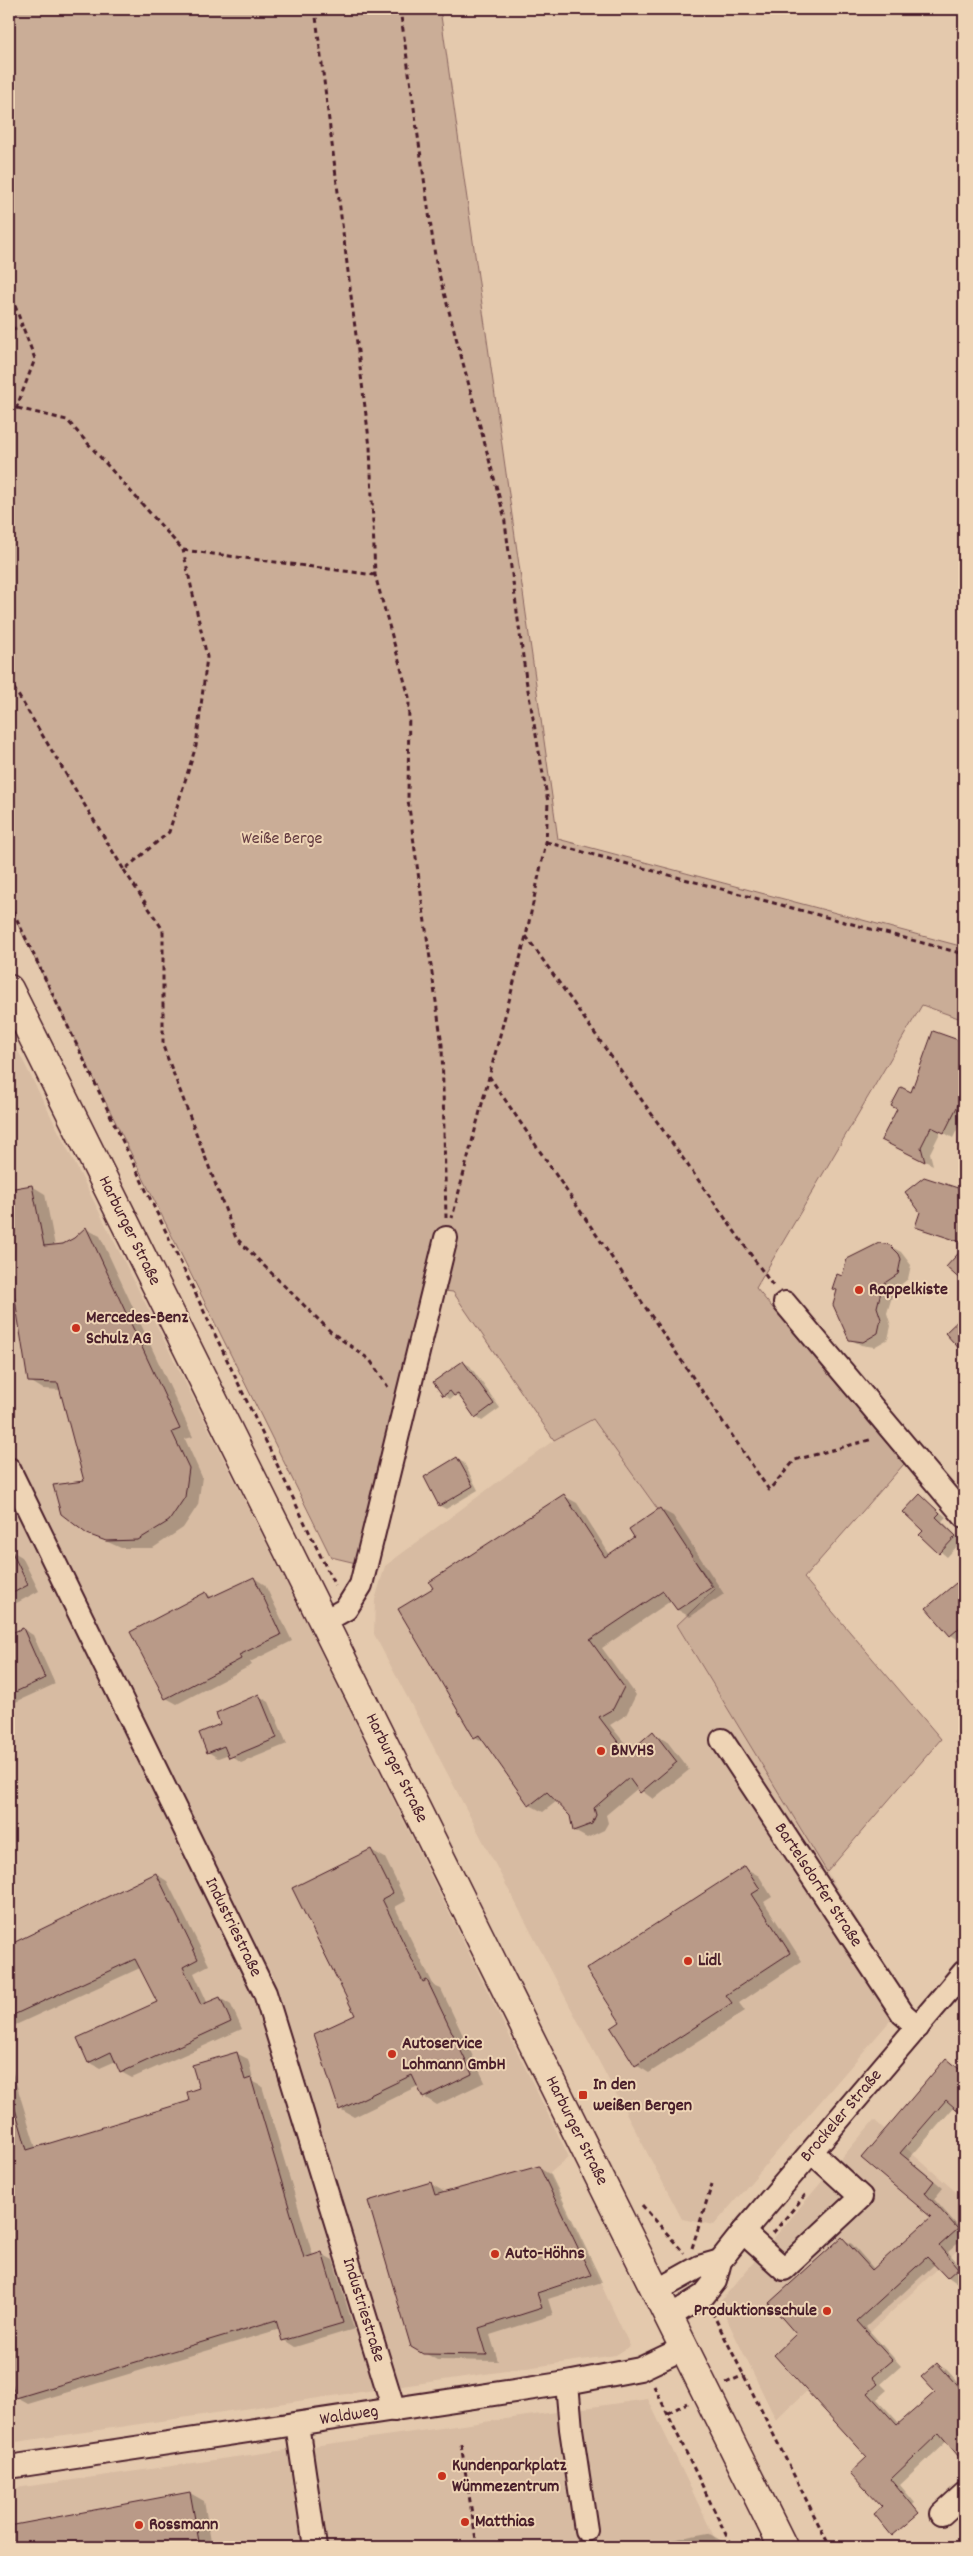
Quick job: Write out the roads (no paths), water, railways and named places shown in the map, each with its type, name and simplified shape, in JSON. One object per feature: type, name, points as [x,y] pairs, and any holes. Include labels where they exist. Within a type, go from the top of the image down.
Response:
[{"type":"main road","name":"Harburger Straße","points":[[9,989],[783,2547]]},
{"type":"street","points":[[323,1622],[346,1609],[361,1585],[446,1238]]},
{"type":"street","points":[[785,1303],[964,1516]]},
{"type":"street","name":"Industriestraße","points":[[9,1469],[264,1993],[394,2410]]},
{"type":"street","name":"Bartelsdorfer Straße","points":[[722,1740],[903,2014],[918,2027]]},
{"type":"street","name":"Brockeler Straße","points":[[669,2317],[704,2295],[715,2281],[720,2262],[743,2232],[964,1972]]},
{"type":"street","points":[[743,2232],[784,2269],[861,2197],[812,2152]]},
{"type":"street","points":[[656,2291],[699,2267],[720,2262]]},
{"type":"street","name":"Waldweg","points":[[9,2467],[567,2383],[640,2369],[684,2348]]},
{"type":"street","points":[[567,2383],[571,2428],[586,2530]]},
{"type":"street","points":[[297,2424],[315,2547]]},
{"type":"street","points":[[942,2514],[964,2494]]},
{"type":"place","name":"Rappelkiste","points":[[859,1290]]},
{"type":"place","name":"Mercedes-Benz Schulz AG","points":[[76,1328]]},
{"type":"place","name":"BNVHS","points":[[601,1751]]},
{"type":"place","name":"Lidl","points":[[688,1961]]},
{"type":"place","name":"Autoservice Lohmann GmbH","points":[[392,2054]]},
{"type":"place","name":"In den weißen Bergen","points":[[583,2095]]},
{"type":"place","name":"Auto-Höhns","points":[[495,2254]]},
{"type":"place","name":"Produktionsschule","points":[[827,2311]]},
{"type":"place","name":"Kundenparkplatz Wümmezentrum","points":[[442,2476]]},
{"type":"place","name":"Matthias","points":[[465,2522]]},
{"type":"place","name":"Rossmann","points":[[139,2525]]},
{"type":"park label","name":"Weiße Berge","points":[[282,839]]}]
